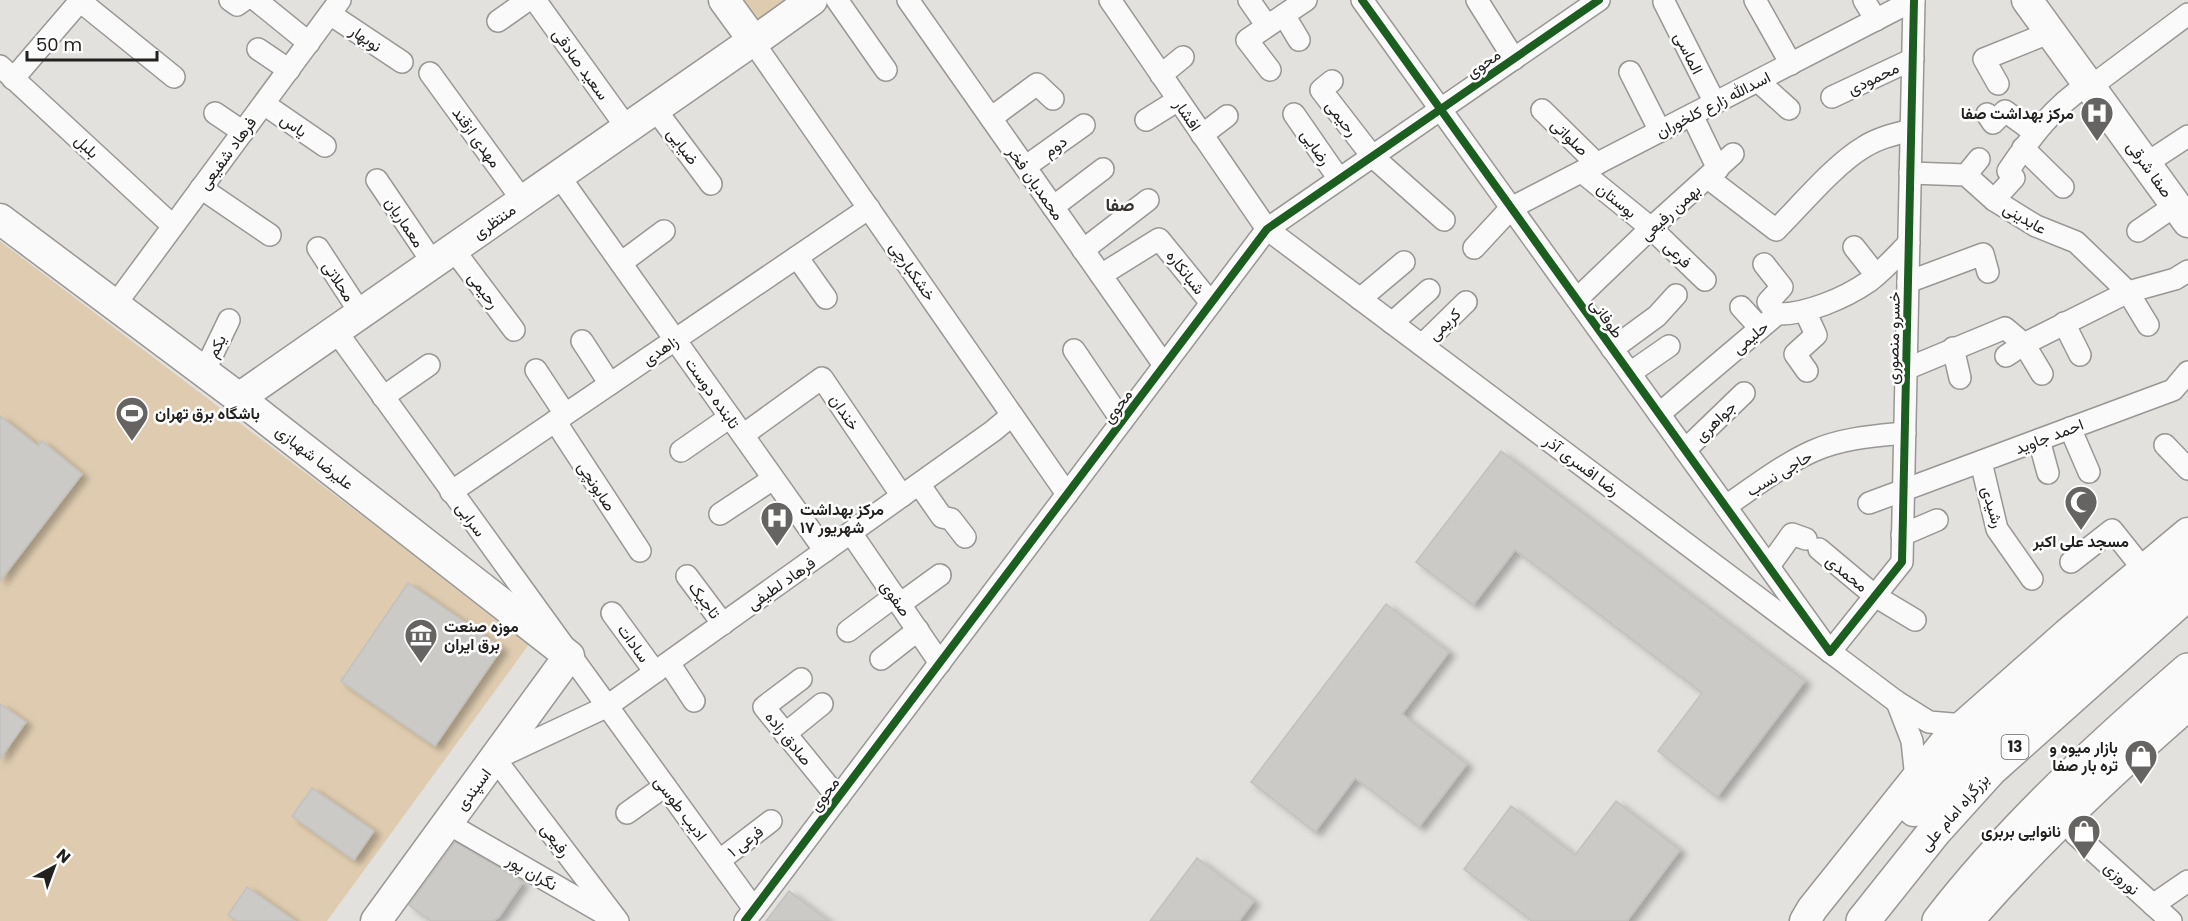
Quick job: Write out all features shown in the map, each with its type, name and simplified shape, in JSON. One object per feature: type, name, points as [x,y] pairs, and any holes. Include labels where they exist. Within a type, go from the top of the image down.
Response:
[{"type":"highway","name":"بزرگراه امام علی","points":[[1863,921],[1934,832],[1991,769],[2188,593]]},
{"type":"highway","points":[[1939,921],[1962,891],[2020,827],[2121,728],[2188,670]]},
{"type":"main road","name":"خشکبارچی","points":[[724,0],[753,41]]},
{"type":"main road","name":"منتظری","points":[[239,398],[812,0]]},
{"type":"main road","name":"صفا شرقی","points":[[2027,0],[2059,29],[2184,207]]},
{"type":"main road","name":"صفا شرقی","points":[[2049,0],[2059,29]]},
{"type":"main road","name":"علیرضا شهبازی","points":[[0,219],[239,398],[569,656]]},
{"type":"main road","points":[[1805,921],[1862,844],[1947,740],[2067,634],[2188,532]]},
{"type":"main road","points":[[1820,921],[1918,806],[1970,751],[2130,611],[2188,564]]},
{"type":"main road","name":"اسپندی","points":[[376,921],[569,656]]},
{"type":"main road","points":[[1968,921],[2005,878],[2142,746],[2188,705]]},
{"type":"main road","points":[[1995,921],[2075,834],[2188,729]]},
{"type":"street","points":[[230,0],[237,5],[244,0]]},
{"type":"street","points":[[256,0],[309,43]]},
{"type":"street","points":[[498,21],[528,0]]},
{"type":"street","name":"سعید صادقی","points":[[535,0],[627,128]]},
{"type":"street","points":[[837,0],[886,70]]},
{"type":"street","name":"محمدیان فخر","points":[[908,0],[1164,365]]},
{"type":"street","name":"افشار","points":[[1110,0],[1267,229]]},
{"type":"street","points":[[1249,0],[1299,40]]},
{"type":"street","points":[[1270,70],[1247,40],[1306,0]]},
{"type":"street","name":"طوفانی","points":[[1362,0],[1830,652]]},
{"type":"street","points":[[1477,0],[1514,59]]},
{"type":"street","name":"محوی","points":[[749,915],[1267,229],[1599,0]]},
{"type":"street","points":[[1755,0],[1791,64]]},
{"type":"street","points":[[1864,0],[1876,20]]},
{"type":"street","name":"اسدالله زارع کلخوران","points":[[1511,208],[1914,0]]},
{"type":"street","name":"خسرو منصوری","points":[[1830,652],[1902,562],[1914,0]]},
{"type":"street","points":[[7,73],[79,1],[174,77]]},
{"type":"street","name":"الماسی","points":[[1664,2],[1715,103]]},
{"type":"street","name":"فرهاد شفیعی","points":[[115,305],[335,7]]},
{"type":"street","name":"نوبهار","points":[[335,7],[402,62]]},
{"type":"street","points":[[1994,200],[2014,178],[2008,171],[2029,140],[2062,103],[2188,14]]},
{"type":"street","points":[[1998,84],[1984,58],[2059,29]]},
{"type":"street","name":"خشکبارچی","points":[[753,41],[1067,494]]},
{"type":"street","points":[[258,49],[289,70]]},
{"type":"street","points":[[1161,75],[1184,57]]},
{"type":"street","name":"محمودی","points":[[1832,98],[1913,59]]},
{"type":"street","points":[[1630,72],[1660,131]]},
{"type":"street","name":"بلبل","points":[[7,73],[173,226]]},
{"type":"street","name":"مهدی ازقند","points":[[430,73],[523,201]]},
{"type":"street","points":[[1758,81],[1789,109]]},
{"type":"street","points":[[991,118],[1037,84],[1053,99]]},
{"type":"street","name":"رحیمی","points":[[1313,97],[1372,156],[1444,220]]},
{"type":"street","name":"رضایی","points":[[1313,97],[1338,180]]},
{"type":"street","points":[[1146,120],[1178,100]]},
{"type":"street","name":"یاس","points":[[264,104],[325,147]]},
{"type":"street","name":"ضیایی","points":[[655,109],[711,184]]},
{"type":"street","name":"صلواتی","points":[[1542,110],[1589,168]]},
{"type":"street","points":[[1988,114],[1994,123],[2005,111],[2063,187]]},
{"type":"street","points":[[215,112],[243,132]]},
{"type":"street","points":[[1692,115],[1719,167]]},
{"type":"street","points":[[1202,135],[1227,116]]},
{"type":"street","name":"دوم","points":[[1025,167],[1084,125]]},
{"type":"street","name":"بهمن رفیعی","points":[[1577,299],[1719,167],[1776,230],[1844,161],[1863,147],[1882,138],[1911,130]]},
{"type":"street","points":[[2151,160],[2188,136]]},
{"type":"street","name":"عابدینی","points":[[1910,173],[1973,167],[1994,200],[2036,226],[2076,242],[2128,292],[2148,326]]},
{"type":"street","name":"بوستان","points":[[1589,168],[1651,228]]},
{"type":"street","points":[[1053,207],[1103,169]]},
{"type":"street","name":"تابنده دوست","points":[[559,176],[825,552]]},
{"type":"street","name":"معماریان","points":[[377,180],[443,256]]},
{"type":"street","points":[[201,188],[270,235]]},
{"type":"street","points":[[1083,250],[1148,200]]},
{"type":"street","points":[[2138,231],[2184,207]]},
{"type":"street","name":"زاهدی","points":[[452,492],[869,208]]},
{"type":"street","points":[[1474,248],[1511,208]]},
{"type":"street","name":"فرعی","points":[[1651,228],[1705,280]]},
{"type":"street","name":"رضا افسری آذر","points":[[1267,229],[1896,702],[1929,722],[1964,725]]},
{"type":"street","points":[[621,263],[664,231]]},
{"type":"street","name":"شبانکاره","points":[[1101,275],[1159,238],[1211,303]]},
{"type":"street","name":"حلیمی","points":[[1659,414],[1777,314],[1793,315],[1825,304],[1867,282],[1909,243]]},
{"type":"street","points":[[1854,247],[1876,275]]},
{"type":"street","name":"محلاتی","points":[[318,248],[361,314]]},
{"type":"street","points":[[1908,282],[1983,254],[1988,272]]},
{"type":"street","name":"رحیمی","points":[[443,256],[514,330]]},
{"type":"street","points":[[797,256],[826,298]]},
{"type":"street","points":[[1360,299],[1404,262]]},
{"type":"street","points":[[1764,264],[1782,287],[1768,302],[1777,314]]},
{"type":"street","points":[[2006,356],[2024,344],[2128,292],[2175,279],[2188,271]]},
{"type":"street","points":[[1392,323],[1430,290]]},
{"type":"street","points":[[1612,349],[1658,316],[1676,295]]},
{"type":"street","name":"کریمی","points":[[1422,345],[1466,302]]},
{"type":"street","points":[[1741,306],[1760,328]]},
{"type":"street","points":[[1805,311],[1816,335],[1795,354],[1807,371]]},
{"type":"street","name":"یکم","points":[[204,372],[229,320]]},
{"type":"street","points":[[2064,324],[2080,355]]},
{"type":"street","points":[[1906,369],[2005,328],[2024,344],[2042,374]]},
{"type":"street","name":"سرابی","points":[[336,331],[606,707]]},
{"type":"street","points":[[582,341],[610,384]]},
{"type":"street","points":[[1630,373],[1669,346]]},
{"type":"street","points":[[1953,348],[1960,378]]},
{"type":"street","points":[[1074,350],[1122,421]]},
{"type":"street","points":[[384,397],[429,365]]},
{"type":"street","name":"صابونچی","points":[[536,370],[560,418],[640,550]]},
{"type":"street","name":"احمد جاوید","points":[[1869,503],[2173,390],[2188,372]]},
{"type":"street","name":"خندان","points":[[743,435],[822,378],[910,490]]},
{"type":"street","name":"جواهری","points":[[1685,450],[1744,393]]},
{"type":"street","name":"فرهاد لطیفی","points":[[495,759],[606,707],[993,431],[1012,414]]},
{"type":"street","points":[[681,452],[730,417]]},
{"type":"street","points":[[2070,428],[2090,472]]},
{"type":"street","name":"حاجی نسب","points":[[1725,506],[1790,463],[1815,450],[1841,441],[1905,433]]},
{"type":"street","points":[[2039,440],[2048,473]]},
{"type":"street","points":[[2165,445],[2188,469]]},
{"type":"street","name":"رشیدی","points":[[1981,462],[1997,529],[2031,579]]},
{"type":"street","points":[[720,514],[773,478]]},
{"type":"street","points":[[910,490],[942,517],[951,519],[965,537]]},
{"type":"street","points":[[1902,535],[1936,520]]},
{"type":"street","points":[[2071,562],[2112,530],[2144,570]]},
{"type":"street","name":"صفوی","points":[[851,533],[940,663]]},
{"type":"street","name":"محمدی","points":[[1769,566],[1792,534],[1812,544],[1875,596]]},
{"type":"street","points":[[848,631],[940,575]]},
{"type":"street","name":"تاجیک","points":[[687,576],[723,624]]},
{"type":"street","points":[[1875,596],[1915,620]]},
{"type":"street","name":"سادات","points":[[612,614],[662,667]]},
{"type":"street","points":[[881,659],[918,630]]},
{"type":"street","points":[[662,667],[694,701]]},
{"type":"street","name":"صادق زاده","points":[[801,679],[764,706],[838,798]]},
{"type":"street","points":[[1896,702],[1912,741],[1916,779]]},
{"type":"street","points":[[785,734],[822,704]]},
{"type":"street","name":"ادیب طوسی","points":[[606,707],[720,860],[749,915]]},
{"type":"street","name":"رفیعی","points":[[495,759],[617,921]]},
{"type":"street","points":[[627,813],[664,786]]},
{"type":"street","name":"فرعی ۱","points":[[720,860],[771,821]]},
{"type":"street","name":"نگران پور","points":[[447,823],[617,921]]},
{"type":"street","name":"نوروزی","points":[[2075,834],[2170,921]]},
{"type":"street","points":[[2153,905],[2188,881]]},
{"type":"shaded area","points":[[741,0],[787,0],[756,21]]},
{"type":"shaded area","name":"باشگاه برق تهران","points":[[0,241],[530,643],[327,921],[0,921]]},
{"type":"building","points":[[0,416],[38,446],[42,441],[82,474],[0,581]]},
{"type":"building","points":[[1501,451],[1805,681],[1717,797],[1658,751],[1702,693],[1515,550],[1473,605],[1416,562]]},
{"type":"building","name":"موزه صنعت برق ایران","points":[[408,583],[502,648],[435,746],[341,681]]},
{"type":"building","points":[[1386,604],[1449,652],[1402,714],[1467,764],[1419,827],[1355,778],[1315,832],[1251,782]]},
{"type":"building","points":[[0,704],[26,722],[0,759]]},
{"type":"building","points":[[312,788],[374,831],[354,860],[292,816]]},
{"type":"building","points":[[1616,801],[1680,850],[1627,921],[1532,921],[1464,869],[1511,806],[1575,855]]},
{"type":"building","points":[[455,842],[523,882],[499,917],[493,921],[431,921],[409,905]]},
{"type":"building","points":[[1197,858],[1254,901],[1239,921],[1150,921]]},
{"type":"building","points":[[247,887],[295,921],[237,921],[228,915]]},
{"type":"building","points":[[789,891],[829,921],[766,921]]},
{"type":"cycle path","points":[[1362,0],[1830,652],[1902,562],[1914,0]]},
{"type":"cycle path","points":[[745,921],[1267,229],[1599,0]]},
{"type":"place","name":"مرکز بهداشت صفا","points":[[2097,142]]},
{"type":"place","name":"باشگاه برق تهران","points":[[132,442]]},
{"type":"place","name":"مسجد علی اکبر","points":[[2081,531]]},
{"type":"place","name":"مرکز بهداشت ۱۷ شهریور","points":[[777,547]]},
{"type":"place","name":"موزه صنعت برق ایران","points":[[421,664]]},
{"type":"place","name":"بازار میوه و تره بار صفا","points":[[2141,785]]},
{"type":"place","name":"نانوایی بربری","points":[[2084,860]]},
{"type":"district","name":"صفا","points":[[1120,205]]}]
